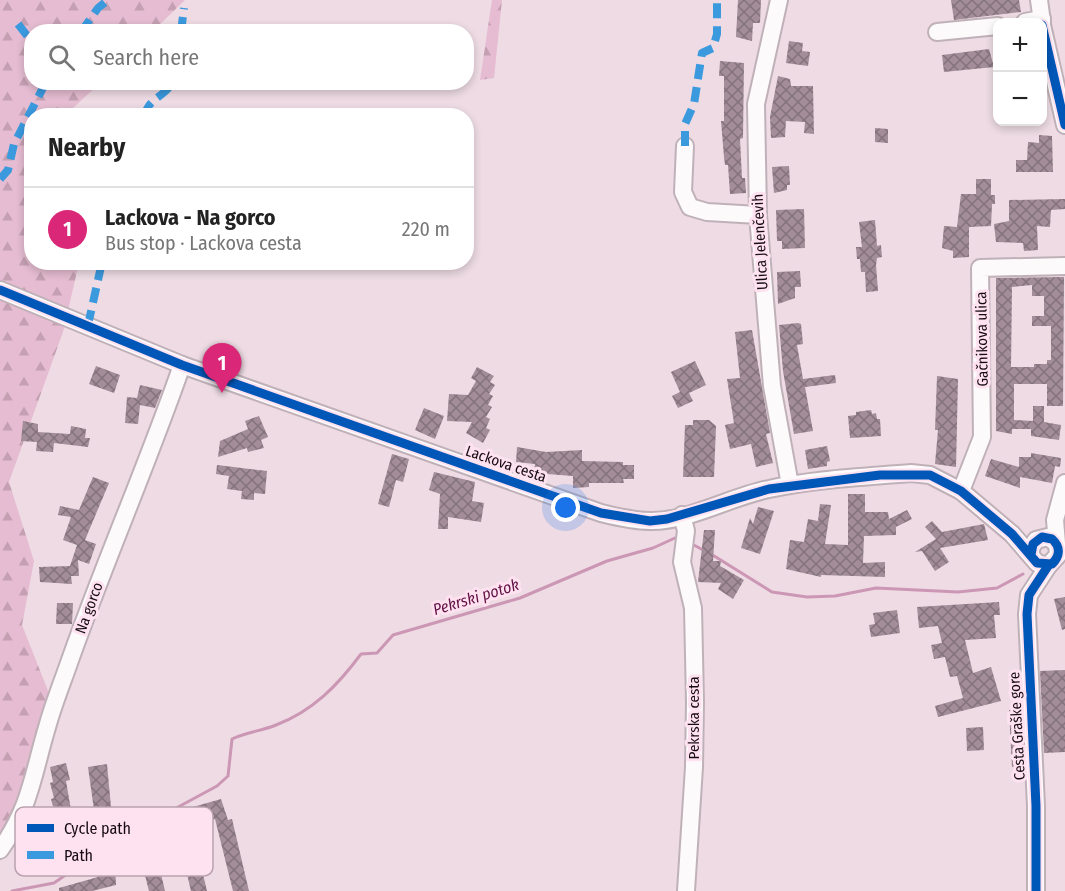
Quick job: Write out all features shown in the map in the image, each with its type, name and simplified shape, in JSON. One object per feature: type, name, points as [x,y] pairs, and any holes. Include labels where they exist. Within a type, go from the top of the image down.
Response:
[{"type":"street","name":"Ulica Jelenčevih","points":[[779,0],[756,104],[758,215],[772,386],[790,485]]},
{"type":"street","points":[[1038,18],[1039,0]]},
{"type":"street","points":[[937,32],[993,26]]},
{"type":"street","points":[[1047,56],[1065,125]]},
{"type":"street","points":[[685,146],[683,192],[690,207],[707,212],[758,215]]},
{"type":"street","name":"Gačnikova ulica","points":[[961,491],[982,437],[980,268],[1065,266]]},
{"type":"street","name":"Lackova cesta","points":[[0,290],[182,365],[601,513],[650,521],[682,515],[742,496],[790,485],[911,473],[930,475],[961,491],[1012,534],[1049,553]]},
{"type":"street","name":"Na gorco","points":[[25,807],[48,723],[91,601],[150,457],[182,365]]},
{"type":"street","name":"Cesta Graške gore","points":[[1036,891],[1036,795],[1027,614],[1029,595],[1049,553],[1065,483]]},
{"type":"street","name":"Pekrska cesta","points":[[682,515],[684,541],[682,562],[693,608],[695,702],[694,768],[686,891]]},
{"type":"street","name":"Na gorco","points":[[0,850],[15,824]]},
{"type":"green space","points":[[0,0],[185,0],[160,24],[24,24],[24,90],[92,90],[73,108],[24,108],[24,270],[77,270],[63,332],[9,482],[34,561],[22,625],[58,716],[36,795],[29,807],[15,807],[15,834],[0,861]]},
{"type":"green space","points":[[492,0],[502,0],[494,78],[480,80]]},
{"type":"building","points":[[738,0],[761,0],[760,23],[753,23],[752,41],[736,37]]},
{"type":"building","points":[[951,0],[1019,0],[1021,12],[954,20]]},
{"type":"building","points":[[789,41],[803,43],[802,51],[810,52],[808,66],[786,63]]},
{"type":"building","points":[[989,49],[993,67],[944,72],[942,55]]},
{"type":"building","points":[[720,61],[744,63],[743,138],[740,139],[742,178],[745,178],[746,193],[730,194],[721,121],[724,121],[724,76],[719,76]]},
{"type":"building","points":[[778,76],[790,79],[791,86],[813,86],[814,134],[804,133],[805,122],[786,121],[785,137],[771,138],[770,117]]},
{"type":"building","points":[[875,128],[888,129],[888,143],[875,142]]},
{"type":"building","points":[[1039,135],[1052,136],[1053,172],[1016,172],[1016,160],[1027,160],[1028,142],[1039,143]]},
{"type":"building","points":[[789,166],[790,185],[787,185],[787,190],[774,193],[772,167]]},
{"type":"building","points":[[976,179],[991,179],[991,195],[995,195],[995,204],[992,204],[991,226],[969,227],[969,257],[953,258],[953,251],[942,248],[944,226],[957,227],[961,194],[976,194]]},
{"type":"building","points":[[1065,199],[1065,209],[1051,210],[1050,227],[1037,226],[1038,250],[1024,251],[1023,243],[996,242],[994,224],[1009,221],[1009,200]]},
{"type":"building","points":[[804,209],[805,248],[782,249],[782,241],[777,241],[776,210]]},
{"type":"building","points":[[875,220],[877,246],[881,245],[882,257],[877,258],[876,265],[878,291],[866,292],[865,272],[861,272],[860,259],[857,259],[856,247],[862,247],[859,222]]},
{"type":"building","points":[[800,271],[801,287],[795,287],[795,298],[778,304],[777,272]]},
{"type":"building","points":[[1064,277],[1063,406],[1047,406],[1047,384],[1014,384],[1014,420],[1033,421],[1033,406],[1044,406],[1044,422],[1061,425],[1059,440],[1031,436],[1031,429],[1012,429],[1012,434],[996,431],[996,278]],"holes":[[[1032,285],[1032,296],[1044,296],[1044,316],[1032,316],[1032,326],[1051,326],[1051,360],[1047,360],[1047,364],[1034,364],[1034,367],[1011,367],[1012,287]]]},
{"type":"building","points":[[801,324],[803,344],[797,345],[803,379],[835,375],[836,383],[805,387],[813,431],[794,434],[783,371],[779,325]]},
{"type":"building","points":[[752,330],[770,433],[766,434],[773,463],[756,467],[751,444],[730,449],[725,425],[734,423],[727,379],[740,378],[735,332]]},
{"type":"building","points":[[695,361],[706,385],[689,393],[693,401],[678,408],[672,396],[680,392],[671,372]]},
{"type":"building","points":[[96,366],[120,375],[114,393],[89,384]]},
{"type":"building","points":[[477,367],[494,376],[490,382],[495,385],[489,394],[493,396],[488,405],[492,407],[486,417],[490,419],[486,428],[490,430],[483,443],[466,433],[472,422],[447,421],[449,394],[468,395],[476,381],[471,378]]},
{"type":"building","points":[[937,376],[958,379],[956,467],[935,464],[938,430],[935,430]]},
{"type":"building","points":[[140,385],[162,390],[155,408],[140,405],[138,424],[125,423],[127,397],[137,398]]},
{"type":"building","points":[[424,408],[444,416],[435,439],[415,430]]},
{"type":"building","points":[[871,410],[872,414],[876,413],[877,419],[880,419],[881,436],[850,438],[848,416],[856,415],[856,412]]},
{"type":"building","points":[[259,416],[268,437],[261,440],[264,448],[248,452],[247,448],[218,457],[220,441],[248,429],[245,421]]},
{"type":"building","points":[[693,420],[709,420],[716,426],[714,477],[683,477],[685,425],[693,425]]},
{"type":"building","points":[[23,421],[38,424],[38,432],[70,434],[71,426],[86,429],[85,438],[90,438],[88,447],[54,443],[53,452],[36,451],[37,442],[21,441]]},
{"type":"building","points":[[827,446],[830,461],[827,462],[827,466],[808,469],[805,450]]},
{"type":"building","points":[[517,447],[546,452],[582,450],[582,461],[623,462],[623,465],[634,465],[634,479],[623,479],[624,483],[589,483],[589,487],[573,488],[573,476],[534,473],[535,464],[516,462]]},
{"type":"building","points":[[1031,453],[1061,458],[1060,467],[1055,466],[1052,483],[1020,477],[1020,488],[985,476],[991,459],[1019,467],[1019,457],[1031,457]]},
{"type":"building","points":[[392,454],[409,459],[403,482],[396,480],[389,507],[378,504]]},
{"type":"building","points":[[217,465],[267,471],[265,494],[254,493],[254,500],[241,499],[242,491],[227,489],[229,476],[216,474]]},
{"type":"building","points":[[434,472],[475,482],[472,501],[484,503],[481,522],[448,517],[448,529],[438,529],[440,494],[429,490]]},
{"type":"building","points":[[93,477],[109,483],[85,540],[96,544],[89,564],[78,560],[79,576],[71,576],[72,584],[40,582],[39,567],[70,566],[77,545],[63,540],[71,517],[58,515],[60,506],[79,510]]},
{"type":"building","points":[[848,494],[865,494],[865,512],[888,512],[889,519],[907,510],[912,519],[896,527],[896,535],[864,536],[863,563],[885,562],[885,577],[821,575],[821,577],[786,569],[790,540],[804,542],[808,519],[818,521],[820,504],[831,505],[825,544],[848,545]]},
{"type":"building","points":[[758,507],[774,511],[760,554],[741,548],[750,518],[753,524]]},
{"type":"building","points":[[932,521],[942,532],[984,524],[988,540],[940,548],[949,562],[935,571],[922,551],[915,552],[936,539],[925,527]]},
{"type":"building","points":[[704,530],[715,530],[713,561],[721,561],[720,566],[744,580],[733,599],[718,589],[721,583],[698,582]]},
{"type":"building","points":[[1065,597],[1065,629],[1062,630],[1054,599]]},
{"type":"building","points":[[999,602],[1000,615],[994,615],[996,638],[965,640],[973,673],[991,667],[1001,701],[938,717],[935,706],[963,698],[957,676],[950,677],[945,657],[934,659],[931,645],[942,643],[938,626],[919,628],[917,607]]},
{"type":"building","points":[[57,603],[73,603],[72,624],[56,624]]},
{"type":"building","points":[[897,610],[900,633],[871,637],[869,625],[875,624],[873,613]]},
{"type":"building","points":[[1065,670],[1065,752],[1044,753],[1040,671]]},
{"type":"building","points":[[1021,709],[1024,766],[1012,767],[1009,710]]},
{"type":"building","points":[[983,727],[984,750],[967,751],[966,728]]},
{"type":"building","points":[[66,763],[70,780],[66,781],[70,807],[53,807],[51,799],[54,798],[50,783],[53,782],[50,767]]},
{"type":"building","points":[[107,764],[111,807],[94,807],[88,767]]},
{"type":"building","points":[[221,799],[228,820],[232,819],[249,891],[233,891],[215,819],[213,820],[213,807],[193,807]]},
{"type":"building","points":[[115,876],[116,885],[92,891],[59,891],[59,888],[98,877]]},
{"type":"building","points":[[145,876],[161,876],[165,891],[149,891]]},
{"type":"building","points":[[187,876],[203,876],[207,891],[191,891]]},
{"type":"waterway","name":"Pekrski potok","points":[[178,807],[217,786],[228,776],[232,739],[276,725],[313,705],[334,686],[361,654],[377,653],[393,635],[520,598],[607,561],[653,548],[675,538],[681,540]]},
{"type":"waterway","name":"Pekrski potok","points":[[690,543],[705,551]]},
{"type":"waterway","name":"Pekrski potok","points":[[711,554],[772,592],[807,597],[835,596],[876,588],[958,592],[997,588],[1023,574]]},
{"type":"waterway","name":"Pekrski potok","points":[[12,891],[54,883],[64,876]]},
{"type":"marked path","points":[[87,24],[98,8],[108,0]]},
{"type":"marked path","points":[[685,146],[685,124],[694,104],[702,53],[713,48],[717,34],[717,0]]},
{"type":"marked path","points":[[182,24],[184,8]]},
{"type":"marked path","points":[[18,24],[24,32]]},
{"type":"marked path","points":[[33,108],[42,90]]},
{"type":"marked path","points":[[147,108],[167,90]]},
{"type":"marked path","points":[[0,179],[8,170],[14,144],[24,125]]},
{"type":"marked path","points":[[88,325],[100,270]]},
{"type":"cycle path","points":[[1047,47],[1065,125]]},
{"type":"cycle path","points":[[0,290],[182,365],[601,513],[650,521],[667,519],[769,489],[880,475],[930,475],[961,491],[1012,534],[1037,563],[1052,564],[1057,558],[1058,548],[1052,539],[1042,537],[1033,544],[1031,555]]},
{"type":"cycle path","points":[[1036,891],[1036,806],[1027,614],[1029,595],[1048,566]]},
{"type":"place","name":"Lackova - Na gorco","points":[[222,393]]}]
